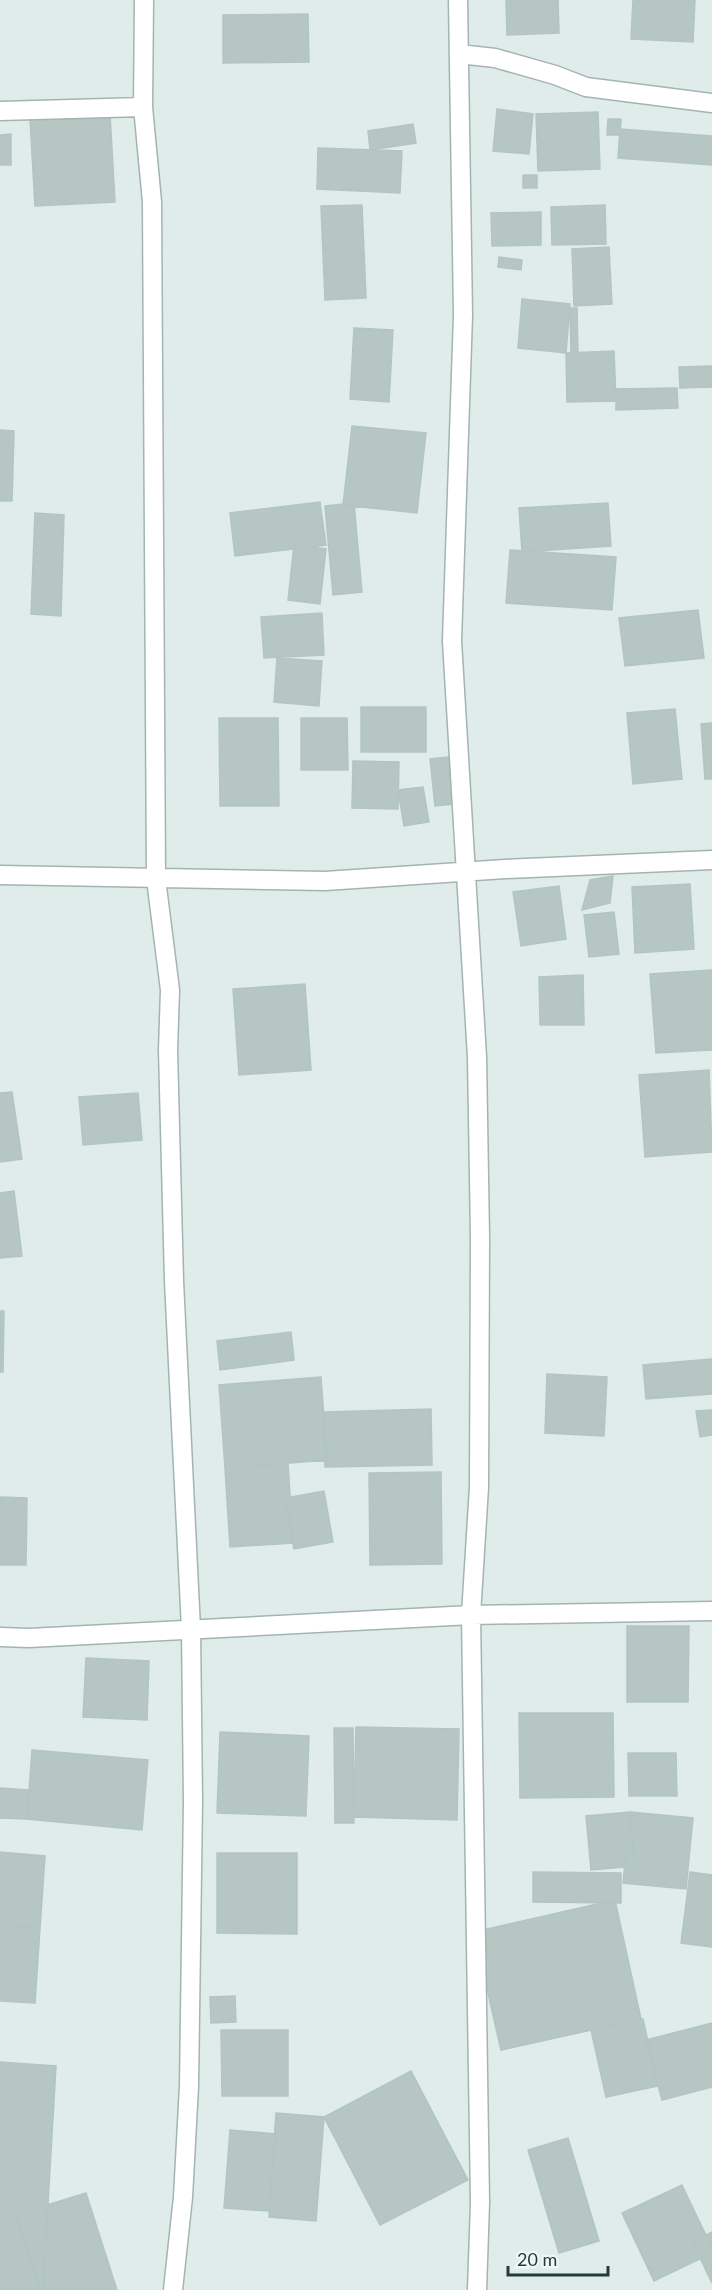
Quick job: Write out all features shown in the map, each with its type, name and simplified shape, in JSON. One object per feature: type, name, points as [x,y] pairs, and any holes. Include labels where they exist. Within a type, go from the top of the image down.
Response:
[{"type":"street","points":[[144,0],[143,106],[152,202],[156,879],[170,990],[168,1050],[174,1281],[191,1629],[193,1801],[189,2086],[183,2197],[173,2290]]},
{"type":"street","points":[[458,0],[463,315],[452,641],[477,1057],[480,1238],[479,1487],[471,1615],[480,2203],[477,2290]]},
{"type":"street","points":[[459,54],[495,58],[555,75],[586,87],[712,103]]},
{"type":"street","points":[[0,111],[143,106]]},
{"type":"street","points":[[0,875],[325,881],[465,871],[712,860]]},
{"type":"street","points":[[0,1637],[29,1638],[471,1615],[712,1611]]},
{"type":"building","points":[[506,0],[558,0],[559,33],[507,35]]},
{"type":"building","points":[[633,0],[695,0],[693,42],[631,39]]},
{"type":"building","points":[[308,14],[309,62],[223,63],[223,15]]},
{"type":"building","points":[[497,109],[533,114],[529,154],[493,151]]},
{"type":"building","points":[[598,112],[600,169],[538,171],[536,114]]},
{"type":"building","points":[[110,114],[115,202],[35,206],[30,119]]},
{"type":"building","points":[[608,119],[621,119],[620,135],[607,135]]},
{"type":"building","points":[[413,124],[416,143],[370,150],[368,131]]},
{"type":"building","points":[[620,129],[712,136],[712,165],[618,158]]},
{"type":"building","points":[[11,134],[11,165],[0,165],[0,135]]},
{"type":"building","points":[[318,148],[402,151],[400,193],[317,189]]},
{"type":"building","points":[[523,175],[537,175],[537,188],[523,188]]},
{"type":"building","points":[[362,205],[366,298],[325,300],[321,206]]},
{"type":"building","points":[[605,205],[606,244],[552,245],[551,207]]},
{"type":"building","points":[[541,212],[541,245],[492,246],[491,213]]},
{"type":"building","points":[[609,247],[612,304],[574,306],[572,249]]},
{"type":"building","points":[[499,257],[522,260],[521,270],[498,267]]},
{"type":"building","points":[[522,299],[570,304],[566,353],[518,348]]},
{"type":"building","points":[[570,308],[577,308],[578,352],[571,352]]},
{"type":"building","points":[[354,328],[393,330],[389,402],[350,399]]},
{"type":"building","points":[[614,351],[616,401],[567,402],[566,353]]},
{"type":"building","points":[[712,366],[712,387],[680,388],[679,367]]},
{"type":"building","points":[[677,388],[678,408],[616,410],[616,389]]},
{"type":"building","points":[[352,426],[426,433],[417,513],[343,505]]},
{"type":"building","points":[[0,430],[14,431],[12,501],[0,501]]},
{"type":"building","points":[[320,502],[326,545],[235,556],[230,513]]},
{"type":"building","points":[[354,503],[362,592],[333,595],[325,506]]},
{"type":"building","points":[[608,503],[611,546],[522,552],[519,508]]},
{"type":"building","points":[[35,513],[64,515],[61,616],[31,614]]},
{"type":"building","points":[[294,545],[326,549],[320,604],[288,600]]},
{"type":"building","points":[[510,550],[616,557],[612,610],[506,603]]},
{"type":"building","points":[[698,610],[704,658],[625,666],[619,618]]},
{"type":"building","points":[[322,613],[324,655],[264,658],[261,617]]},
{"type":"building","points":[[277,658],[322,661],[319,706],[274,702]]},
{"type":"building","points":[[361,707],[426,707],[426,752],[361,752]]},
{"type":"building","points":[[675,709],[682,779],[633,784],[627,713]]},
{"type":"building","points":[[219,718],[278,718],[279,806],[220,806]]},
{"type":"building","points":[[301,718],[347,718],[348,770],[301,770]]},
{"type":"building","points":[[712,723],[712,779],[705,779],[701,724]]},
{"type":"building","points":[[448,757],[454,804],[435,806],[430,759]]},
{"type":"building","points":[[353,761],[399,762],[398,809],[352,808]]},
{"type":"building","points":[[423,787],[429,822],[404,826],[398,790]]},
{"type":"building","points":[[613,876],[610,903],[582,910],[590,880]]},
{"type":"building","points":[[690,884],[694,949],[635,953],[632,887]]},
{"type":"building","points":[[559,886],[566,939],[521,946],[513,892]]},
{"type":"building","points":[[614,912],[619,954],[589,957],[584,915]]},
{"type":"building","points":[[712,970],[712,1050],[656,1053],[650,974]]},
{"type":"building","points":[[583,975],[584,1025],[540,1025],[539,977]]},
{"type":"building","points":[[305,984],[311,1070],[239,1075],[233,989]]},
{"type":"building","points":[[709,1070],[712,1152],[645,1157],[639,1075]]},
{"type":"building","points":[[12,1092],[22,1159],[0,1162],[0,1093]]},
{"type":"building","points":[[138,1093],[142,1140],[83,1145],[79,1097]]},
{"type":"building","points":[[14,1191],[22,1256],[0,1258],[0,1193]]},
{"type":"building","points":[[0,1311],[4,1311],[3,1372],[0,1372]]},
{"type":"building","points":[[291,1332],[294,1360],[220,1370],[217,1341]]},
{"type":"building","points":[[712,1359],[712,1394],[646,1399],[643,1365]]},
{"type":"building","points":[[547,1374],[607,1377],[604,1436],[545,1433]]},
{"type":"building","points":[[321,1377],[327,1460],[225,1468],[219,1385]]},
{"type":"building","points":[[431,1409],[432,1465],[325,1467],[324,1412]]},
{"type":"building","points":[[712,1410],[712,1435],[700,1437],[696,1411]]},
{"type":"building","points":[[288,1463],[293,1543],[230,1547],[225,1468]]},
{"type":"building","points":[[441,1472],[442,1564],[370,1565],[369,1473]]},
{"type":"building","points":[[324,1491],[333,1542],[294,1549],[285,1498]]},
{"type":"building","points":[[0,1497],[27,1498],[26,1565],[0,1565]]},
{"type":"building","points":[[627,1626],[689,1626],[688,1702],[627,1702]]},
{"type":"building","points":[[86,1658],[149,1661],[147,1720],[83,1717]]},
{"type":"building","points":[[519,1713],[613,1713],[614,1797],[520,1798]]},
{"type":"building","points":[[356,1727],[459,1729],[457,1820],[354,1817]]},
{"type":"building","points":[[334,1728],[353,1728],[354,1823],[335,1823]]},
{"type":"building","points":[[220,1732],[309,1736],[306,1816],[217,1813]]},
{"type":"building","points":[[32,1750],[148,1760],[142,1830],[27,1819]]},
{"type":"building","points":[[628,1753],[676,1753],[677,1796],[629,1796]]},
{"type":"building","points":[[0,1788],[28,1790],[27,1819],[0,1818]]},
{"type":"building","points":[[630,1812],[693,1818],[686,1889],[623,1883]]},
{"type":"building","points":[[630,1812],[635,1866],[591,1870],[586,1816]]},
{"type":"building","points":[[0,1852],[45,1856],[40,1928],[0,1925]]},
{"type":"building","points":[[217,1853],[297,1853],[297,1934],[217,1933]]},
{"type":"building","points":[[533,1872],[621,1873],[621,1903],[533,1902]]},
{"type":"building","points":[[690,1872],[712,1875],[712,1947],[681,1943]]},
{"type":"building","points":[[615,1900],[641,2019],[501,2050],[474,1932]]},
{"type":"building","points":[[0,1925],[40,1928],[35,2003],[0,2001]]},
{"type":"building","points":[[235,1996],[236,2022],[211,2023],[210,1997]]},
{"type":"building","points":[[643,2019],[658,2086],[606,2097],[591,2030]]},
{"type":"building","points":[[712,2023],[712,2087],[662,2100],[646,2040]]},
{"type":"building","points":[[221,2030],[288,2030],[288,2096],[222,2096]]},
{"type":"building","points":[[0,2062],[56,2066],[43,2290],[0,2290]]},
{"type":"building","points":[[411,2071],[468,2180],[380,2225],[324,2117]]},
{"type":"building","points":[[276,2113],[324,2117],[316,2221],[269,2217]]},
{"type":"building","points":[[230,2130],[276,2134],[269,2211],[224,2208]]},
{"type":"building","points":[[568,2138],[599,2241],[559,2253],[528,2150]]},
{"type":"building","points":[[682,2185],[712,2248],[712,2253],[654,2281],[622,2213]]},
{"type":"building","points":[[86,2193],[117,2290],[40,2290],[15,2215]]},
{"type":"building","points":[[712,2232],[712,2283],[692,2241]]}]
